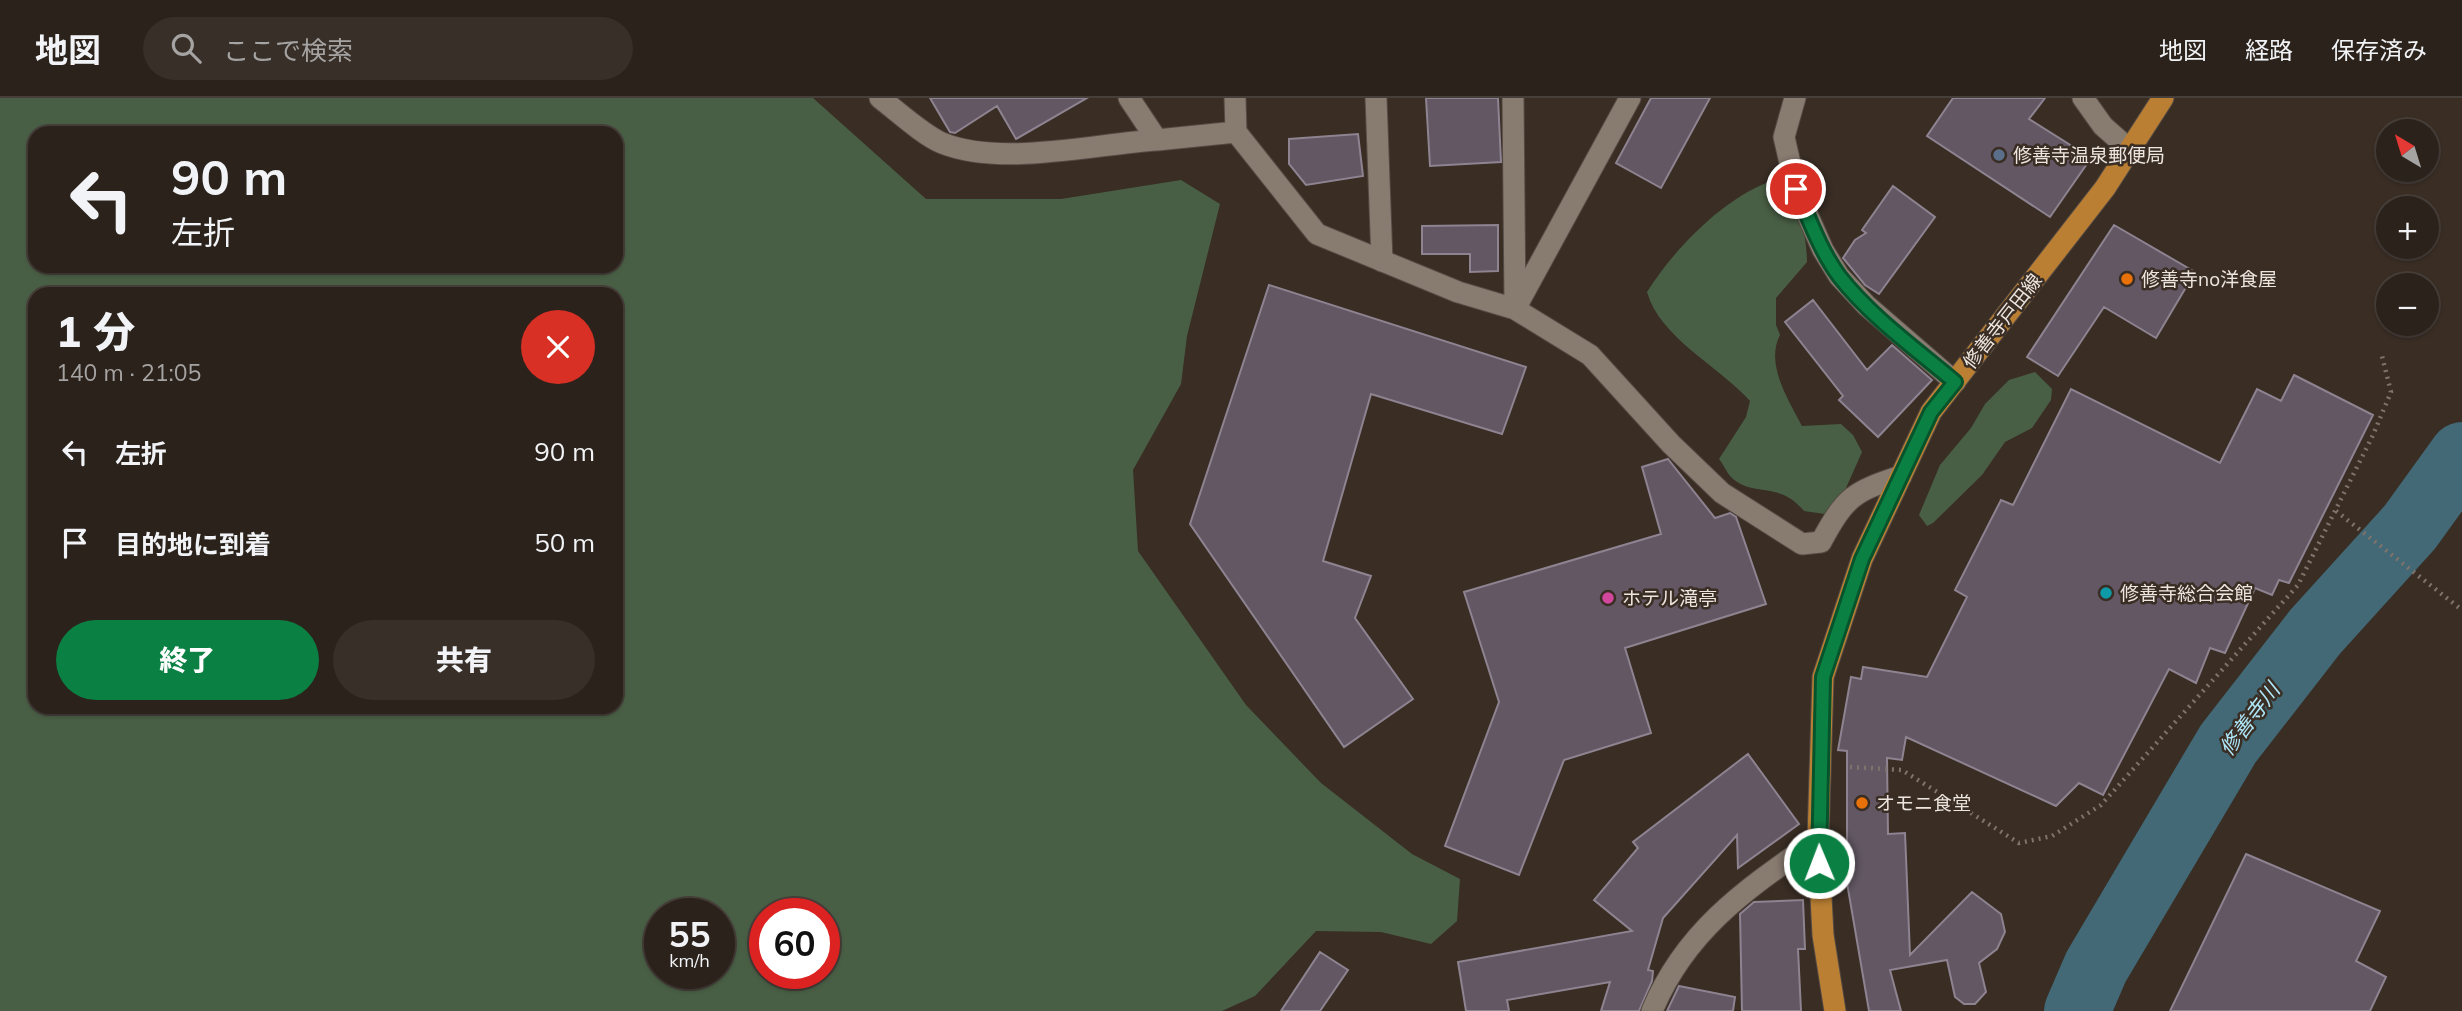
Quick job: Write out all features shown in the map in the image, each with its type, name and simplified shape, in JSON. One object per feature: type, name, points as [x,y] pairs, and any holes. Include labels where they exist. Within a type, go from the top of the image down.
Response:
[{"type":"main road","name":"修善寺戸田線","points":[[1835,1011],[1823,935],[1818,838],[1823,677],[1862,559],[1931,412],[2105,188],[2163,98]]},
{"type":"street","points":[[880,98],[941,143],[984,151],[1021,154],[1236,132]]},
{"type":"street","points":[[1129,98],[1157,140]]},
{"type":"street","points":[[1236,98],[1236,132],[1317,234],[1458,292],[1515,309],[1590,355],[1671,444],[1722,493],[1802,544],[1821,542],[1835,515],[1859,490],[1901,476]]},
{"type":"street","points":[[1376,98],[1382,261]]},
{"type":"street","points":[[1513,98],[1515,309]]},
{"type":"street","points":[[1515,309],[1630,98]]},
{"type":"street","points":[[1795,98],[1784,137],[1796,189],[1823,250],[1839,276],[1866,305],[1955,382]]},
{"type":"street","points":[[2083,98],[2104,126],[2129,149]]},
{"type":"street","points":[[1652,1011],[1666,977],[1698,934],[1740,893],[1818,838]]},
{"type":"path","points":[[1820,766],[1902,770],[2019,842],[2052,836],[2101,805],[2298,585],[2374,435],[2391,392],[2381,352]]},
{"type":"path","points":[[2336,511],[2462,610]]},
{"type":"green space","points":[[0,98],[813,98],[926,199],[1061,199],[1181,180],[1220,204],[1187,336],[1181,384],[1133,470],[1138,551],[1246,705],[1321,783],[1412,854],[1460,879],[1457,921],[1431,944],[1381,932],[1316,931],[1255,996],[1222,1011],[0,1011]]},
{"type":"green space","points":[[1775,180],[1790,194],[1796,205],[1803,228],[1807,262],[1776,298],[1776,325],[1780,335],[1775,358],[1780,381],[1802,426],[1841,424],[1853,435],[1862,452],[1838,506],[1825,514],[1804,511],[1785,496],[1748,487],[1730,475],[1719,459],[1746,417],[1750,401],[1664,324],[1647,292],[1686,242],[1720,211],[1757,187]]},
{"type":"green space","points":[[2035,372],[2052,389],[2051,400],[2032,428],[2005,442],[1982,475],[1927,526],[1919,515],[1940,465],[1971,428],[1985,404],[2009,380]]},
{"type":"building","points":[[930,98],[1087,98],[1016,139],[997,106],[955,133],[950,132]]},
{"type":"building","points":[[1426,98],[1498,98],[1501,162],[1430,166]]},
{"type":"building","points":[[1651,98],[1710,98],[1661,188],[1616,163]]},
{"type":"building","points":[[1953,98],[2045,98],[2029,119],[2091,158],[2050,217],[1927,136]]},
{"type":"building","points":[[1358,134],[1363,176],[1306,185],[1289,164],[1289,139]]},
{"type":"building","points":[[1893,186],[1935,217],[1879,294],[1865,285],[1843,258],[1855,240],[1866,233],[1862,230]]},
{"type":"building","points":[[1498,225],[1498,271],[1470,272],[1470,254],[1422,254],[1422,226]]},
{"type":"building","points":[[2114,225],[2195,272],[2156,338],[2104,307],[2058,376],[2027,357]]},
{"type":"building","points":[[1269,285],[1526,367],[1502,434],[1371,394],[1323,561],[1371,576],[1355,618],[1413,699],[1344,747],[1190,524]]},
{"type":"building","points":[[1813,300],[1867,370],[1892,345],[1932,380],[1878,437],[1839,400],[1843,396],[1785,322]]},
{"type":"building","name":"修善寺総合会館","points":[[2294,375],[2373,415],[2289,583],[2279,580],[2272,595],[2255,588],[2225,653],[2210,648],[2196,683],[2169,669],[2103,795],[2079,783],[2056,806],[1906,737],[1902,760],[1887,758],[1888,834],[1905,833],[1910,955],[1972,892],[2001,914],[2005,932],[1997,949],[1979,963],[1986,992],[1975,1004],[1964,1004],[1955,997],[1947,960],[1890,970],[1901,1011],[1869,1011],[1847,883],[1847,751],[1838,750],[1851,677],[1861,679],[1863,667],[1927,677],[1967,597],[1955,590],[2001,500],[2013,505],[2071,389],[2220,463],[2257,389],[2281,401]]},
{"type":"building","points":[[1668,459],[1715,518],[1730,513],[1736,517],[1766,604],[1625,648],[1651,733],[1564,760],[1519,875],[1445,846],[1499,702],[1464,592],[1661,534],[1642,467]]},
{"type":"building","points":[[1748,754],[1799,824],[1738,868],[1737,835],[1663,918],[1648,970],[1653,971],[1652,981],[1639,1011],[1601,1011],[1610,982],[1507,1000],[1509,1011],[1466,1011],[1458,962],[1632,931],[1594,900],[1638,848],[1633,842]]},
{"type":"building","points":[[2246,854],[2380,911],[2356,961],[2386,977],[2370,1011],[2170,1011]]},
{"type":"building","points":[[1803,900],[1805,949],[1798,949],[1801,1011],[1742,1011],[1740,914],[1754,902]]},
{"type":"building","points":[[1320,952],[1348,970],[1320,1011],[1281,1011]]},
{"type":"building","points":[[1679,986],[1735,997],[1733,1011],[1667,1011]]},
{"type":"waterway","name":"修善寺川","points":[[2077,1011],[2096,967],[2228,744],[2315,632],[2410,527],[2462,455]]},
{"type":"place","name":"修善寺温泉郵便局","points":[[1999,155]]},
{"type":"place","name":"修善寺no洋食屋","points":[[2127,279]]},
{"type":"place","name":"修善寺総合会館","points":[[2106,593]]},
{"type":"place","name":"ホテル滝亭","points":[[1608,598]]},
{"type":"place","name":"オモニ食堂","points":[[1862,803]]},
{"type":"route","points":[[1796,189],[1823,250],[1839,276],[1866,305],[1955,382],[1931,412],[1862,559],[1823,677],[1819,863]]}]
